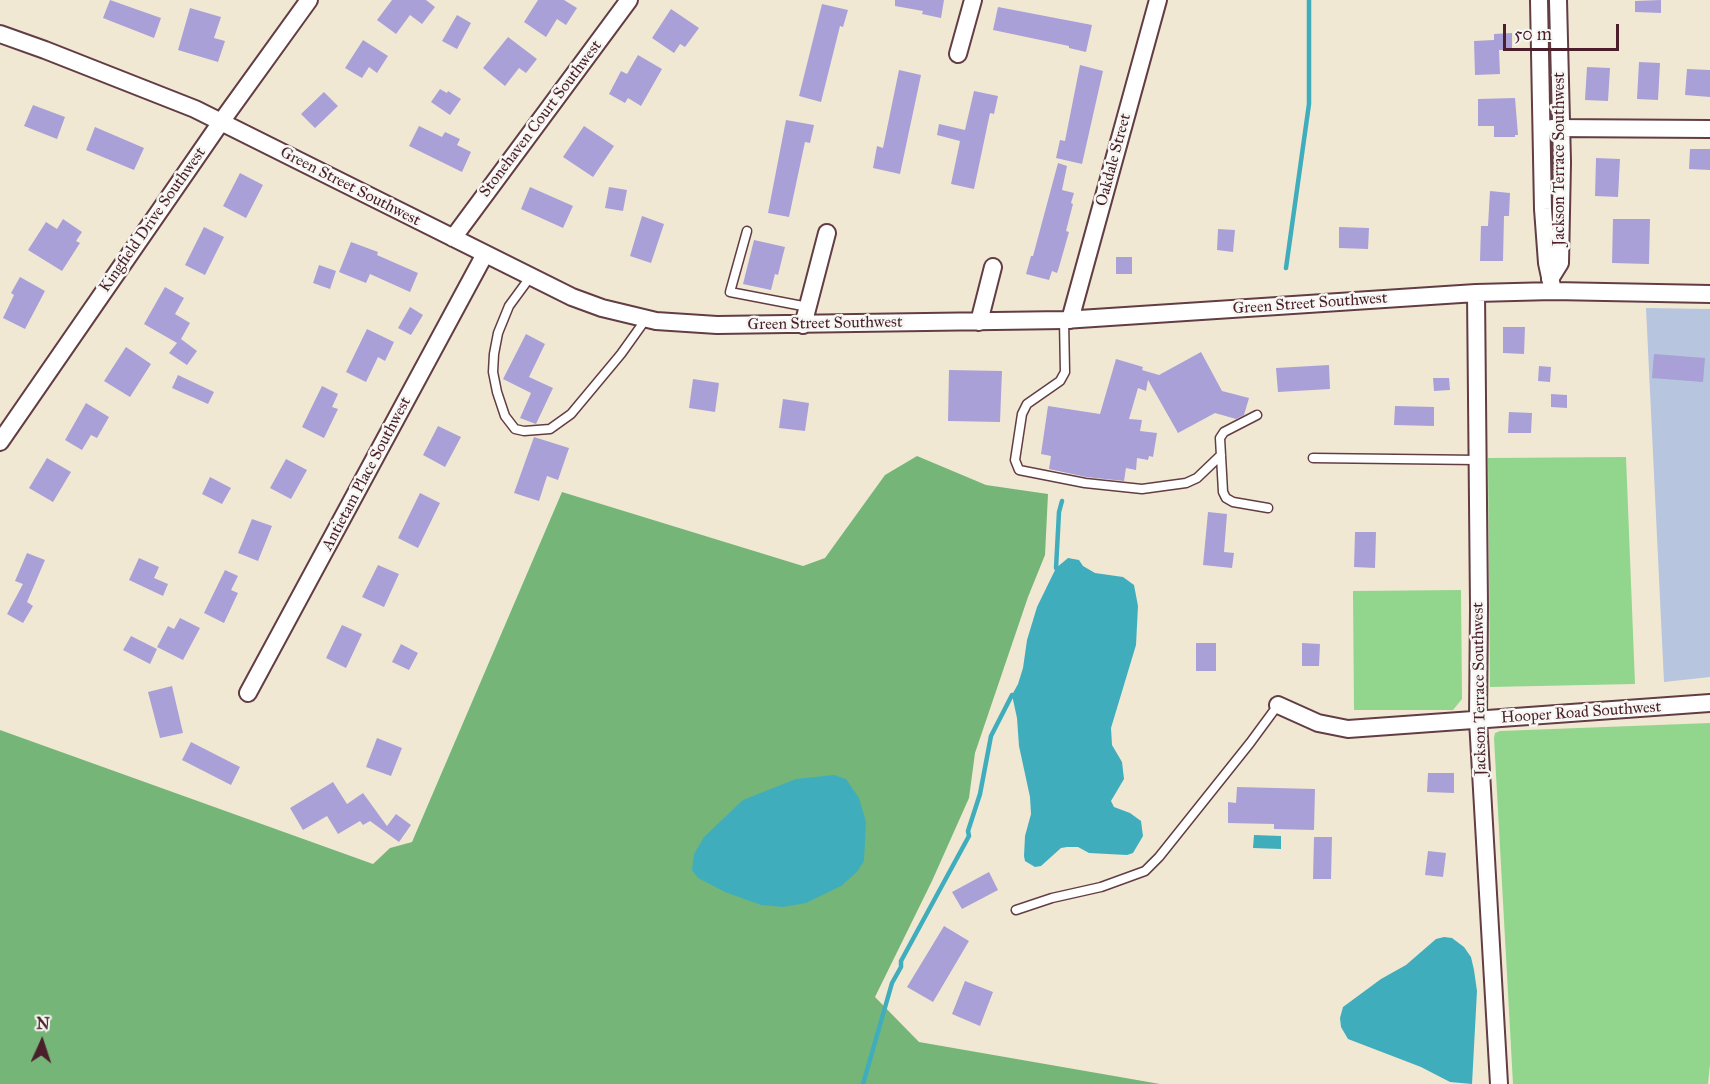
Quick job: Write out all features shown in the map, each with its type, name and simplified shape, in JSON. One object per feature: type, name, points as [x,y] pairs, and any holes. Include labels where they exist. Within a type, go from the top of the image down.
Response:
[{"type":"street","name":"Kingfield Drive Southwest","points":[[0,442],[221,122],[309,0]]},
{"type":"street","name":"Stonehaven Court Southwest","points":[[453,238],[629,0]]},
{"type":"street","points":[[958,54],[973,0]]},
{"type":"street","name":"Oakdale Street","points":[[1067,320],[1158,0]]},
{"type":"street","name":"Jackson Terrace Southwest","points":[[1539,0],[1543,209],[1552,285]]},
{"type":"street","name":"Jackson Terrace Southwest","points":[[1552,285],[1560,263],[1561,128],[1558,0]]},
{"type":"street","name":"Green Street Southwest","points":[[0,34],[195,109],[572,297],[602,308],[646,319],[717,326],[1067,320],[1476,293],[1552,285],[1710,294]]},
{"type":"street","points":[[1541,128],[1710,129]]},
{"type":"street","points":[[803,326],[827,232]]},
{"type":"street","name":"Antietam Place Southwest","points":[[248,693],[485,254]]},
{"type":"street","points":[[979,322],[993,267]]},
{"type":"street","name":"Jackson Terrace Southwest","points":[[1476,293],[1478,720],[1499,1084]]},
{"type":"street","name":"Hooper Road Southwest","points":[[1278,705],[1318,723],[1348,729],[1710,703]]},
{"type":"lane","points":[[747,231],[730,292],[808,307]]},
{"type":"lane","points":[[531,276],[508,306],[498,333],[494,354],[493,372],[497,392],[506,416],[515,429],[524,431],[550,429],[570,414],[621,354],[646,319]]},
{"type":"lane","points":[[1067,320],[1065,372],[1060,381],[1027,404],[1022,414],[1015,460],[1019,470],[1085,483],[1143,489],[1186,483],[1197,478],[1221,455]]},
{"type":"lane","points":[[1257,415],[1224,432],[1220,438],[1223,492],[1226,498],[1233,502],[1268,508]]},
{"type":"lane","points":[[1313,458],[1478,460]]},
{"type":"lane","points":[[1016,910],[1052,898],[1101,887],[1145,871],[1159,857],[1278,705]]},
{"type":"shaded area","points":[[1646,308],[1710,309],[1710,677],[1664,682]]},
{"type":"green space","points":[[917,456],[986,485],[1048,494],[1045,555],[1028,597],[975,753],[969,798],[932,881],[875,997],[919,1042],[1160,1084],[0,1084],[0,730],[373,864],[390,848],[412,842],[562,492],[803,566],[825,558],[885,475]]},
{"type":"green space","points":[[1626,457],[1635,684],[1490,687],[1488,458]]},
{"type":"green space","points":[[1461,590],[1462,699],[1453,710],[1354,710],[1353,591]]},
{"type":"green space","points":[[1710,723],[1710,1064],[1708,1084],[1513,1084],[1495,733]]},
{"type":"water","points":[[1068,558],[1079,560],[1083,566],[1095,573],[1123,577],[1134,585],[1138,606],[1136,645],[1111,728],[1112,745],[1122,762],[1124,779],[1111,801],[1114,807],[1130,813],[1141,821],[1143,836],[1133,853],[1127,855],[1089,853],[1078,847],[1067,847],[1061,848],[1041,866],[1035,867],[1025,861],[1024,856],[1025,836],[1031,814],[1030,797],[1019,746],[1017,718],[1012,695],[1023,668],[1027,640],[1037,607],[1056,568]]},
{"type":"water","points":[[834,775],[846,779],[859,798],[866,822],[864,861],[857,872],[841,886],[806,903],[783,907],[761,905],[725,892],[698,878],[692,870],[694,854],[704,837],[743,800],[796,779]]},
{"type":"water","points":[[1254,835],[1281,836],[1281,849],[1253,848]]},
{"type":"water","points":[[1452,938],[1464,947],[1471,957],[1474,970],[1477,991],[1472,1084],[1450,1082],[1421,1067],[1348,1039],[1341,1027],[1340,1018],[1343,1007],[1381,979],[1406,965],[1436,939]]},
{"type":"building","points":[[110,0],[161,18],[154,38],[103,18]]},
{"type":"building","points":[[392,0],[426,0],[435,7],[422,24],[410,15],[396,34],[377,20]]},
{"type":"building","points":[[538,0],[564,0],[577,8],[566,25],[557,19],[546,37],[524,22]]},
{"type":"building","points":[[895,0],[944,0],[941,18],[922,14],[923,11],[895,6]]},
{"type":"building","points":[[1661,0],[1661,13],[1635,12],[1635,1]]},
{"type":"building","points":[[822,4],[848,10],[843,27],[840,26],[821,102],[799,96]]},
{"type":"building","points":[[998,7],[1092,25],[1086,52],[1069,48],[1069,46],[993,30]]},
{"type":"building","points":[[190,8],[221,17],[214,38],[225,41],[218,62],[178,50]]},
{"type":"building","points":[[671,9],[699,28],[685,47],[680,44],[674,53],[652,38]]},
{"type":"building","points":[[457,15],[471,23],[457,49],[442,41]]},
{"type":"building","points":[[1512,33],[1512,50],[1499,50],[1500,74],[1475,75],[1474,41],[1494,40],[1494,34]]},
{"type":"building","points":[[508,37],[537,59],[526,73],[519,68],[505,86],[483,68]]},
{"type":"building","points":[[363,40],[388,56],[377,73],[369,67],[362,78],[345,68]]},
{"type":"building","points":[[638,55],[662,69],[641,106],[628,98],[625,103],[609,94],[621,71],[627,74]]},
{"type":"building","points":[[1639,62],[1660,63],[1658,100],[1637,99]]},
{"type":"building","points":[[1080,65],[1103,71],[1082,164],[1056,158],[1060,140],[1065,141]]},
{"type":"building","points":[[1587,67],[1610,68],[1608,101],[1585,100]]},
{"type":"building","points":[[1687,69],[1710,70],[1710,97],[1685,95]]},
{"type":"building","points":[[899,70],[921,75],[900,174],[873,168],[877,146],[883,148]]},
{"type":"building","points":[[440,89],[461,99],[450,115],[431,102]]},
{"type":"building","points":[[974,91],[998,96],[994,114],[990,113],[974,189],[951,184],[960,141],[937,135],[939,124],[965,130]]},
{"type":"building","points":[[324,92],[338,106],[315,128],[301,114]]},
{"type":"building","points":[[1515,98],[1518,135],[1494,137],[1494,126],[1478,126],[1478,99]]},
{"type":"building","points":[[33,105],[65,117],[57,139],[24,126]]},
{"type":"building","points":[[786,120],[814,125],[810,143],[805,142],[789,217],[768,213]]},
{"type":"building","points":[[419,126],[442,137],[445,132],[460,139],[457,145],[471,152],[462,172],[409,146]]},
{"type":"building","points":[[584,126],[614,146],[593,177],[563,157]]},
{"type":"building","points":[[95,127],[144,148],[134,170],[86,150]]},
{"type":"building","points":[[1690,149],[1710,149],[1710,170],[1689,169]]},
{"type":"building","points":[[1596,158],[1620,159],[1618,197],[1595,196]]},
{"type":"building","points":[[1058,163],[1067,166],[1062,190],[1074,193],[1066,231],[1069,232],[1059,267],[1057,273],[1052,271],[1049,280],[1026,274]]},
{"type":"building","points":[[240,173],[263,185],[246,218],[223,206]]},
{"type":"building","points":[[530,187],[573,206],[563,228],[521,209]]},
{"type":"building","points":[[609,187],[627,190],[623,211],[605,208]]},
{"type":"building","points":[[1490,191],[1510,193],[1509,216],[1504,216],[1503,261],[1480,261],[1481,226],[1488,226]]},
{"type":"building","points":[[642,216],[664,224],[651,263],[630,256]]},
{"type":"building","points":[[63,219],[82,232],[76,241],[80,243],[62,271],[28,250],[46,222],[57,229]]},
{"type":"building","points":[[1613,219],[1650,219],[1649,264],[1612,263]]},
{"type":"building","points":[[204,227],[224,237],[205,275],[185,265]]},
{"type":"building","points":[[1339,227],[1369,228],[1368,249],[1339,248]]},
{"type":"building","points":[[1218,229],[1235,230],[1233,252],[1217,250]]},
{"type":"building","points":[[754,240],[785,247],[778,275],[775,274],[771,290],[743,284]]},
{"type":"building","points":[[351,242],[378,252],[377,255],[418,273],[410,292],[370,274],[366,283],[339,272]]},
{"type":"building","points":[[1116,257],[1132,257],[1132,274],[1116,274]]},
{"type":"building","points":[[319,265],[336,271],[330,289],[313,283]]},
{"type":"building","points":[[20,277],[45,291],[25,329],[3,318],[14,295],[11,293]]},
{"type":"building","points":[[165,287],[184,298],[175,314],[190,323],[181,339],[197,351],[187,365],[169,353],[177,343],[144,324]]},
{"type":"building","points":[[410,307],[423,315],[411,335],[398,328]]},
{"type":"building","points":[[1503,327],[1525,327],[1524,354],[1503,353]]},
{"type":"building","points":[[367,329],[394,342],[385,361],[378,357],[366,382],[346,372]]},
{"type":"building","points":[[526,334],[545,344],[529,377],[553,388],[536,424],[520,418],[531,393],[503,379]]},
{"type":"building","points":[[126,347],[151,364],[130,397],[104,381]]},
{"type":"building","points":[[1201,352],[1222,391],[1249,398],[1244,415],[1236,419],[1215,413],[1178,433],[1148,380],[1146,391],[1138,388],[1129,419],[1142,420],[1140,431],[1157,433],[1153,457],[1149,456],[1148,460],[1137,458],[1136,470],[1126,468],[1124,481],[1086,477],[1049,469],[1051,456],[1041,454],[1048,406],[1100,414],[1116,359],[1143,367],[1142,370],[1159,375]]},
{"type":"building","points":[[1654,354],[1705,358],[1703,382],[1652,378]]},
{"type":"building","points":[[1329,365],[1330,389],[1278,392],[1276,368]]},
{"type":"building","points":[[1539,366],[1551,367],[1550,382],[1538,381]]},
{"type":"building","points":[[949,370],[1002,371],[1000,422],[948,421]]},
{"type":"building","points":[[178,375],[214,392],[208,404],[172,388]]},
{"type":"building","points":[[1433,378],[1449,378],[1450,390],[1434,391]]},
{"type":"building","points":[[693,379],[719,383],[715,412],[689,408]]},
{"type":"building","points":[[322,386],[338,394],[332,407],[338,409],[324,438],[302,427]]},
{"type":"building","points":[[1551,394],[1567,395],[1567,408],[1551,407]]},
{"type":"building","points":[[783,399],[809,403],[805,431],[779,428]]},
{"type":"building","points":[[86,403],[109,417],[97,438],[91,435],[82,450],[65,440]]},
{"type":"building","points":[[1395,406],[1434,407],[1434,426],[1394,425]]},
{"type":"building","points":[[1509,412],[1532,413],[1531,433],[1508,433]]},
{"type":"building","points":[[438,426],[461,437],[445,467],[423,455]]},
{"type":"building","points":[[534,437],[569,448],[558,480],[547,476],[539,501],[514,493]]},
{"type":"building","points":[[47,458],[71,472],[53,502],[29,488]]},
{"type":"building","points":[[286,459],[307,470],[291,499],[270,488]]},
{"type":"building","points":[[210,477],[231,488],[222,504],[202,494]]},
{"type":"building","points":[[420,493],[440,503],[418,548],[398,538]]},
{"type":"building","points":[[1208,512],[1227,514],[1224,552],[1234,553],[1232,568],[1203,565]]},
{"type":"building","points":[[252,519],[272,526],[258,561],[238,553]]},
{"type":"building","points":[[1355,532],[1376,532],[1375,568],[1354,567]]},
{"type":"building","points":[[27,553],[45,560],[27,602],[33,606],[23,623],[7,614],[23,584],[15,581]]},
{"type":"building","points":[[139,558],[159,567],[154,578],[168,584],[163,596],[129,580]]},
{"type":"building","points":[[378,565],[399,574],[384,607],[362,597]]},
{"type":"building","points":[[225,570],[238,576],[231,590],[238,593],[224,623],[204,613]]},
{"type":"building","points":[[180,618],[200,628],[183,660],[157,647],[168,626],[174,629]]},
{"type":"building","points":[[342,625],[362,634],[346,668],[326,658]]},
{"type":"building","points":[[131,636],[157,649],[150,664],[123,650]]},
{"type":"building","points":[[1196,643],[1216,643],[1216,671],[1196,671]]},
{"type":"building","points":[[1302,643],[1320,644],[1319,666],[1302,666]]},
{"type":"building","points":[[401,644],[418,653],[409,670],[392,662]]},
{"type":"building","points":[[172,686],[183,733],[160,738],[148,692]]},
{"type":"building","points":[[377,738],[402,748],[391,776],[366,767]]},
{"type":"building","points":[[191,742],[240,767],[231,785],[182,760]]},
{"type":"building","points":[[1428,773],[1454,773],[1454,793],[1427,792]]},
{"type":"building","points":[[333,782],[347,804],[363,793],[387,826],[396,814],[411,825],[399,842],[370,821],[363,825],[360,821],[338,834],[327,816],[303,830],[290,808]]},
{"type":"building","points":[[1237,787],[1315,789],[1314,830],[1274,829],[1274,824],[1228,823],[1228,802],[1236,803]]},
{"type":"building","points":[[1314,837],[1332,837],[1331,879],[1313,879]]},
{"type":"building","points":[[1428,851],[1446,853],[1443,877],[1425,875]]},
{"type":"building","points":[[989,872],[998,890],[962,909],[952,892]]},
{"type":"building","points":[[944,926],[969,941],[933,1002],[907,987]]},
{"type":"building","points":[[965,981],[993,992],[980,1026],[952,1014]]},
{"type":"waterway","points":[[1286,268],[1309,104],[1309,0]]},
{"type":"waterway","points":[[1061,569],[1056,568],[1059,512],[1062,501]]},
{"type":"waterway","points":[[863,1084],[892,983],[901,967],[901,961],[969,836],[968,831],[980,794],[991,736],[1012,695],[1017,696]]}]
